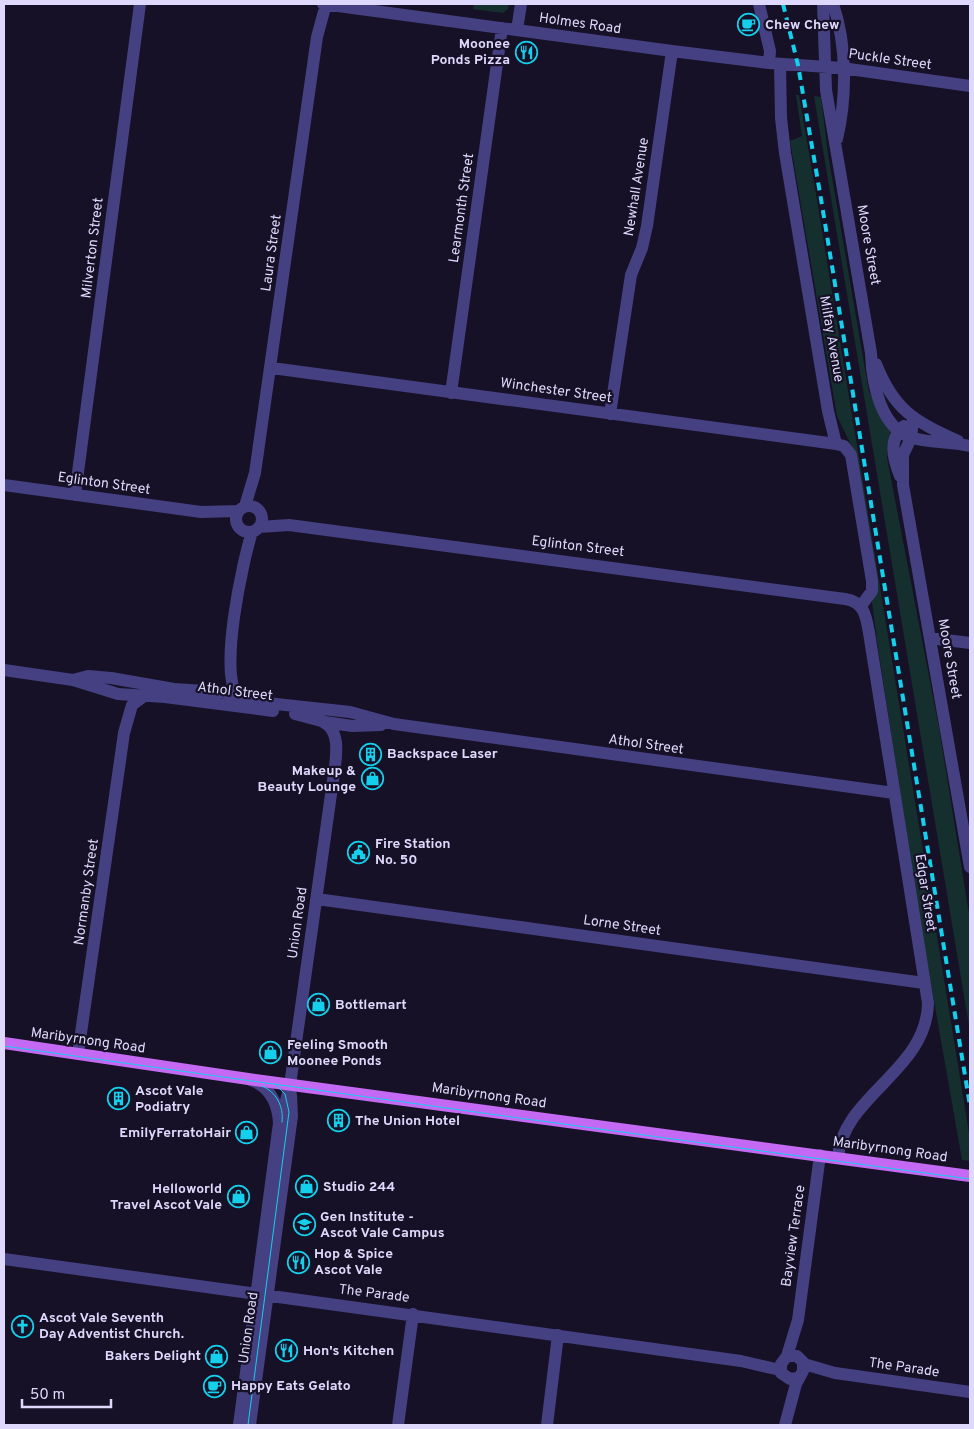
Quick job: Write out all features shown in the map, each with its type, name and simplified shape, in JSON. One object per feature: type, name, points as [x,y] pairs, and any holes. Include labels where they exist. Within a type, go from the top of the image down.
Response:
[{"type":"main road","name":"Maribyrnong Road","points":[[4,1043],[268,1082],[288,1090],[309,1087],[967,1176]]},
{"type":"street","name":"Milverton Street","points":[[74,495],[140,4]]},
{"type":"street","name":"Laura Street","points":[[316,4],[317,37]]},
{"type":"street","name":"Laura Street","points":[[204,692],[215,689],[221,682],[229,662],[272,368],[317,37],[325,4]]},
{"type":"street","name":"Holmes Road","points":[[325,4],[672,51],[804,66]]},
{"type":"street","points":[[517,30],[521,4]]},
{"type":"street","name":"Milfay Avenue","points":[[758,4],[775,63],[785,153],[828,412],[836,444],[844,446],[851,456],[872,581],[872,591],[861,606]]},
{"type":"street","name":"Moore Street","points":[[823,4],[824,67],[829,113],[836,142],[871,353],[872,371],[879,404],[898,430],[910,438]]},
{"type":"street","name":"Moore Street","points":[[833,4],[842,42],[842,119],[836,142]]},
{"type":"street","name":"Learmonth Street","points":[[451,392],[502,28]]},
{"type":"street","name":"Newhall Avenue","points":[[610,414],[631,275],[645,238],[672,51]]},
{"type":"street","name":"Puckle Street","points":[[804,66],[842,68],[970,86]]},
{"type":"street","name":"Moore Street","points":[[871,353],[884,385],[894,400],[913,419],[910,438],[903,455],[903,485]]},
{"type":"street","name":"Winchester Street","points":[[272,368],[836,444]]},
{"type":"street","points":[[898,430],[913,419],[967,445]]},
{"type":"street","name":"Moore Street","points":[[898,430],[893,457],[903,485],[930,638],[966,819],[970,867]]},
{"type":"street","points":[[910,438],[940,444],[967,445]]},
{"type":"street","name":"Eglinton Street","points":[[4,486],[816,594],[852,600],[861,606]]},
{"type":"street","name":"Edgar Street","points":[[838,1158],[840,1139],[848,1125],[909,1055],[925,1030],[928,1003],[866,619],[861,606]]},
{"type":"street","points":[[930,638],[970,643]]},
{"type":"street","name":"Laura Street","points":[[229,662],[234,693]]},
{"type":"street","name":"Athol Street","points":[[4,670],[73,680],[115,695],[138,698],[165,697],[216,706],[307,716],[329,725],[352,728],[394,724]]},
{"type":"street","name":"Athol Street","points":[[73,680],[88,676],[174,689],[234,693],[267,703],[330,709],[394,724],[894,793]]},
{"type":"street","name":"Normanby Street","points":[[116,679],[115,695],[124,711],[124,733]]},
{"type":"street","points":[[133,682],[138,698]]},
{"type":"street","points":[[216,706],[234,693]]},
{"type":"street","name":"Normanby Street","points":[[78,1054],[124,733],[129,713],[138,698]]},
{"type":"street","name":"Union Road","points":[[278,1133],[288,1090],[335,766],[336,748],[329,725],[330,709]]},
{"type":"street","points":[[346,712],[352,728]]},
{"type":"street","name":"Union Road","points":[[335,766],[340,747],[352,728]]},
{"type":"street","name":"Lorne Street","points":[[316,899],[924,983]]},
{"type":"street","name":"Union Road","points":[[248,1079],[264,1087],[275,1102],[278,1111],[278,1133],[250,1425]]},
{"type":"street","name":"Union Road","points":[[239,1425],[263,1294],[292,1113],[296,1095],[309,1087]]},
{"type":"street","name":"Union Road","points":[[288,1090],[292,1113]]},
{"type":"street","name":"Bayview Terrace","points":[[786,1420],[783,1366],[798,1320],[820,1156]]},
{"type":"street","name":"The Parade","points":[[4,1259],[783,1366]]},
{"type":"street","points":[[398,1425],[413,1314]]},
{"type":"street","name":"Bayview Terrace","points":[[786,1420],[801,1369],[798,1320]]},
{"type":"street","points":[[547,1425],[558,1335]]},
{"type":"street","points":[[794,1355],[801,1369],[790,1379],[783,1366],[794,1355]]},
{"type":"street","name":"The Parade","points":[[801,1369],[970,1392]]},
{"type":"green space","points":[[474,4],[509,4],[508,9],[503,13],[473,9]]},
{"type":"green space","points":[[796,95],[799,95],[815,188],[964,1102],[970,1140],[970,1161],[962,1160],[921,927],[877,641],[872,602],[874,590],[855,453],[837,416],[790,141],[802,136]]},
{"type":"green space","points":[[814,96],[821,97],[828,154],[869,392],[882,418],[891,430],[887,458],[939,728],[970,920],[970,1032]]},
{"type":"tram line","points":[[4,1046],[970,1179]]},
{"type":"tram line","points":[[248,1425],[289,1112],[285,1094],[275,1084]]},
{"type":"tram line","points":[[262,1086],[278,1100],[282,1110],[282,1122]]},
{"type":"railway","points":[[783,4],[798,65],[821,199],[970,1106]]},
{"type":"place","name":"Chew Chew","points":[[749,25]]},
{"type":"place","name":"Moonee Ponds Pizza","points":[[526,52]]},
{"type":"place","name":"Backspace Laser","points":[[371,754]]},
{"type":"place","name":"Makeup & Beauty Lounge","points":[[372,779]]},
{"type":"place","name":"Fire Station No. 50","points":[[359,852]]},
{"type":"place","name":"Bottlemart","points":[[319,1005]]},
{"type":"place","name":"Feeling Smooth Moonee Ponds","points":[[271,1053]]},
{"type":"place","name":"Ascot Vale Podiatry","points":[[119,1099]]},
{"type":"place","name":"The Union Hotel","points":[[339,1121]]},
{"type":"place","name":"EmilyFerratoHair","points":[[247,1133]]},
{"type":"place","name":"Studio 244","points":[[307,1187]]},
{"type":"place","name":"Helloworld Travel Ascot Vale","points":[[238,1197]]},
{"type":"place","name":"Gen Institute - Ascot Vale Campus","points":[[304,1225]]},
{"type":"place","name":"Hop & Spice Ascot Vale","points":[[298,1262]]},
{"type":"place","name":"Ascot Vale Seventh Day Adventist Church.","points":[[23,1326]]},
{"type":"place","name":"Hon's Kitchen","points":[[287,1351]]},
{"type":"place","name":"Bakers Delight","points":[[217,1356]]},
{"type":"place","name":"Happy Eats Gelato","points":[[215,1386]]}]
